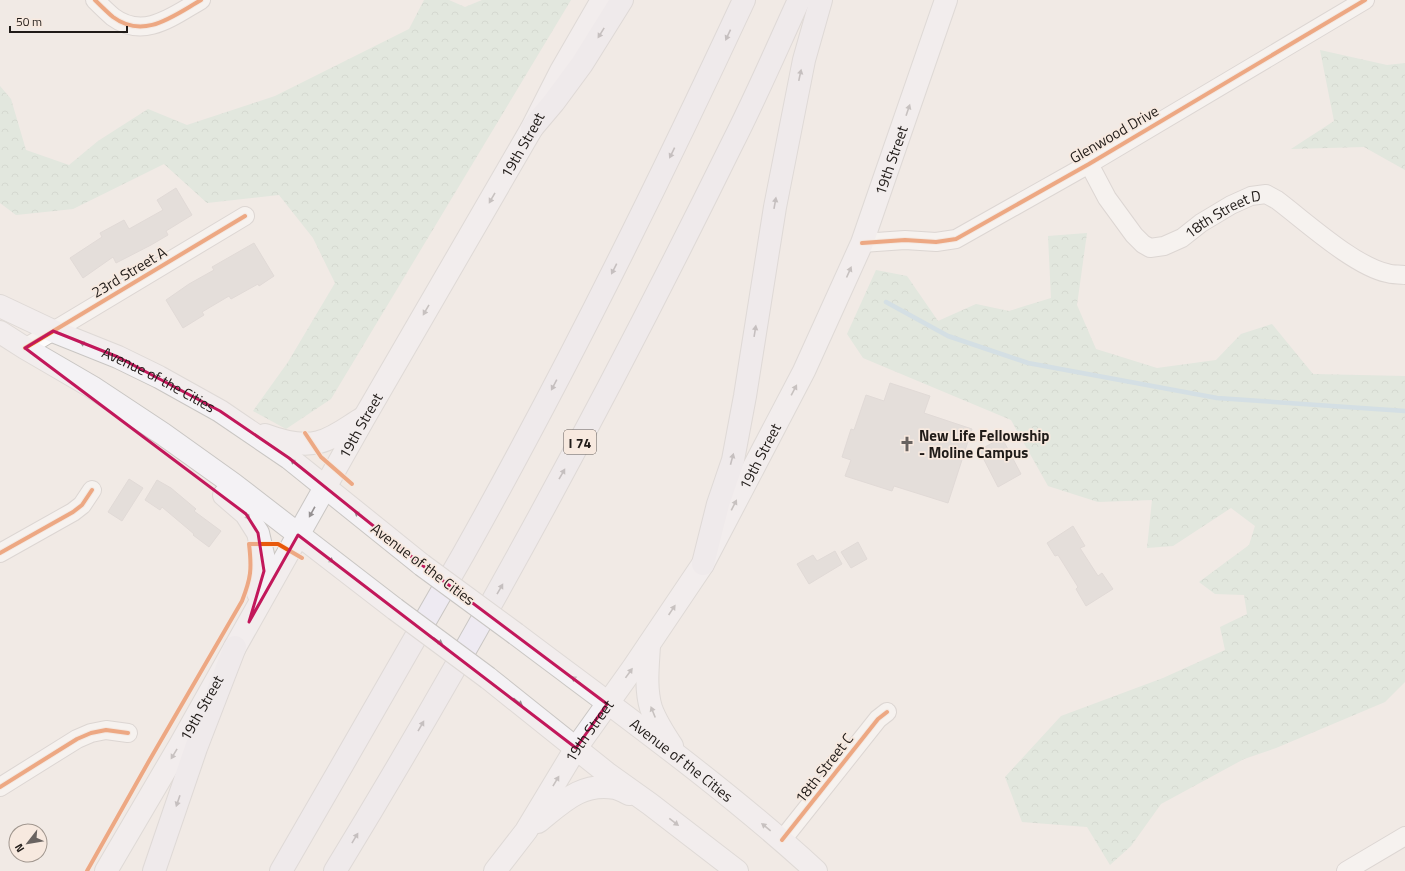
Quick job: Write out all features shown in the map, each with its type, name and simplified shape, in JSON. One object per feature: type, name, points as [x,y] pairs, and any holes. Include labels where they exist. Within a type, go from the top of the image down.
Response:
[{"type":"highway","points":[[532,128],[554,102],[582,64],[622,0]]},
{"type":"highway","points":[[281,871],[464,552],[560,375],[663,171],[744,0]]},
{"type":"highway","name":"I 74","points":[[335,871],[380,797],[508,576],[575,452],[733,142],[799,0]]},
{"type":"highway","points":[[703,564],[718,504],[733,460],[745,396],[774,207],[804,60],[821,0]]},
{"type":"highway","points":[[154,871],[196,748],[235,646]]},
{"type":"main road","name":"19th Street","points":[[106,871],[180,745],[364,418],[532,128],[561,71],[602,0]]},
{"type":"main road","name":"19th Street","points":[[494,871],[526,831],[576,748],[633,668],[703,564],[804,371],[862,243],[946,0]]},
{"type":"main road","name":"Avenue of the Cities","points":[[0,306],[53,331],[118,357],[159,377],[220,411],[289,458],[422,565],[680,757],[782,840],[816,871]]},
{"type":"main road","points":[[0,332],[92,387],[163,434],[233,484],[395,609],[488,678],[608,774],[650,804],[737,871]]},
{"type":"main road","points":[[25,348],[121,421],[179,460],[246,514],[258,533],[264,559],[264,571],[249,622]]},
{"type":"main road","points":[[239,424],[278,440],[292,443],[319,442],[331,438],[364,418]]},
{"type":"main road","points":[[650,642],[648,686],[651,708],[661,729],[680,757]]},
{"type":"main road","points":[[526,831],[570,796],[582,790],[616,788],[650,804]]},
{"type":"street","points":[[95,0],[113,17],[125,24],[137,27],[148,27],[166,21],[201,0]]},
{"type":"street","name":"Glenwood Drive","points":[[862,243],[905,240],[936,242],[956,239],[1089,164],[1365,0]]},
{"type":"street","name":"18th Street D","points":[[1089,164],[1107,198],[1134,235],[1143,244],[1150,248],[1164,246],[1182,238],[1201,223],[1231,205],[1251,196],[1266,194],[1277,200],[1340,249],[1358,260],[1387,273],[1405,274]]},
{"type":"street","name":"23rd Street A","points":[[25,348],[245,216]]},
{"type":"street","points":[[0,554],[82,506],[92,490]]},
{"type":"street","name":"18th Street C","points":[[782,840],[878,718],[887,712]]},
{"type":"street","points":[[0,786],[76,738],[106,730],[128,733]]},
{"type":"street","points":[[1346,871],[1405,836]]},
{"type":"highlighted area","points":[[53,331],[118,357],[220,411],[289,458],[422,565],[607,704],[576,748],[298,535],[249,622],[264,571],[258,533],[246,514],[25,348]]},
{"type":"green space","points":[[424,0],[449,0],[465,7],[482,0],[571,0],[331,399],[286,429],[253,411],[288,362],[335,283],[313,238],[279,195],[207,203],[164,164],[73,209],[16,215],[0,203],[0,86],[11,99],[26,150],[69,165],[98,141],[148,109],[187,125],[275,96],[409,29]]},
{"type":"green space","points":[[1320,50],[1387,65],[1405,63],[1405,170],[1364,147],[1291,149],[1334,121]]},
{"type":"green space","points":[[1087,233],[1077,305],[1096,349],[1157,368],[1216,360],[1241,334],[1272,324],[1313,374],[1405,376],[1405,682],[1385,702],[1276,748],[1244,759],[1161,804],[1131,846],[1110,865],[1087,827],[1022,822],[1005,777],[1061,716],[1163,678],[1225,650],[1220,627],[1247,614],[1244,595],[1215,594],[1199,582],[1249,545],[1255,526],[1231,508],[1173,546],[1147,548],[1152,500],[1098,502],[1048,486],[1011,420],[863,358],[847,334],[876,270],[907,276],[938,321],[976,304],[1009,311],[1051,298],[1048,236]]},
{"type":"building","points":[[176,188],[192,215],[166,231],[168,235],[151,245],[116,263],[113,257],[83,278],[70,258],[102,237],[100,233],[124,220],[129,229],[163,210],[157,200]]},
{"type":"building","points":[[254,243],[274,276],[259,286],[258,284],[231,299],[229,296],[202,312],[204,315],[183,328],[166,300],[189,284],[214,270],[212,267]]},
{"type":"building","name":"New Life Fellowship - Moline Campus","points":[[890,383],[930,396],[924,413],[972,429],[948,503],[894,486],[892,491],[845,476],[851,460],[842,457],[851,429],[854,430],[866,395],[884,401]]},
{"type":"building","points":[[1002,438],[1021,474],[998,487],[979,450]]},
{"type":"building","points":[[129,479],[143,488],[122,521],[108,512]]},
{"type":"building","points":[[157,480],[171,488],[196,509],[194,511],[221,531],[209,547],[193,535],[194,534],[162,507],[160,510],[145,500]]},
{"type":"building","points":[[1073,526],[1085,546],[1080,548],[1098,576],[1102,573],[1113,589],[1086,606],[1076,589],[1078,587],[1058,555],[1055,556],[1047,543]]},
{"type":"building","points":[[858,542],[867,559],[851,568],[841,552]]},
{"type":"building","points":[[835,551],[842,564],[809,584],[797,564],[813,555],[817,561]]},
{"type":"waterway","points":[[886,302],[948,336],[1028,363],[1217,398],[1405,411]]},
{"type":"cycle path","points":[[95,0],[113,17],[125,24],[136,26],[147,26],[158,23],[180,13],[201,0]]},
{"type":"cycle path","points":[[862,243],[905,240],[936,242],[956,239],[1089,164],[1365,0]]},
{"type":"cycle path","points":[[25,348],[245,216]]},
{"type":"cycle path","points":[[305,433],[321,457],[352,484]]},
{"type":"cycle path","points":[[0,553],[73,512],[82,505],[92,490]]},
{"type":"cycle path","points":[[87,871],[242,601],[250,573],[249,544],[278,544],[302,558]]},
{"type":"cycle path","points":[[782,840],[878,719],[887,712]]},
{"type":"cycle path","points":[[0,787],[77,739],[91,733],[106,730],[128,733]]},
{"type":"place","name":"New Life Fellowship - Moline Campus","points":[[907,444]]}]
